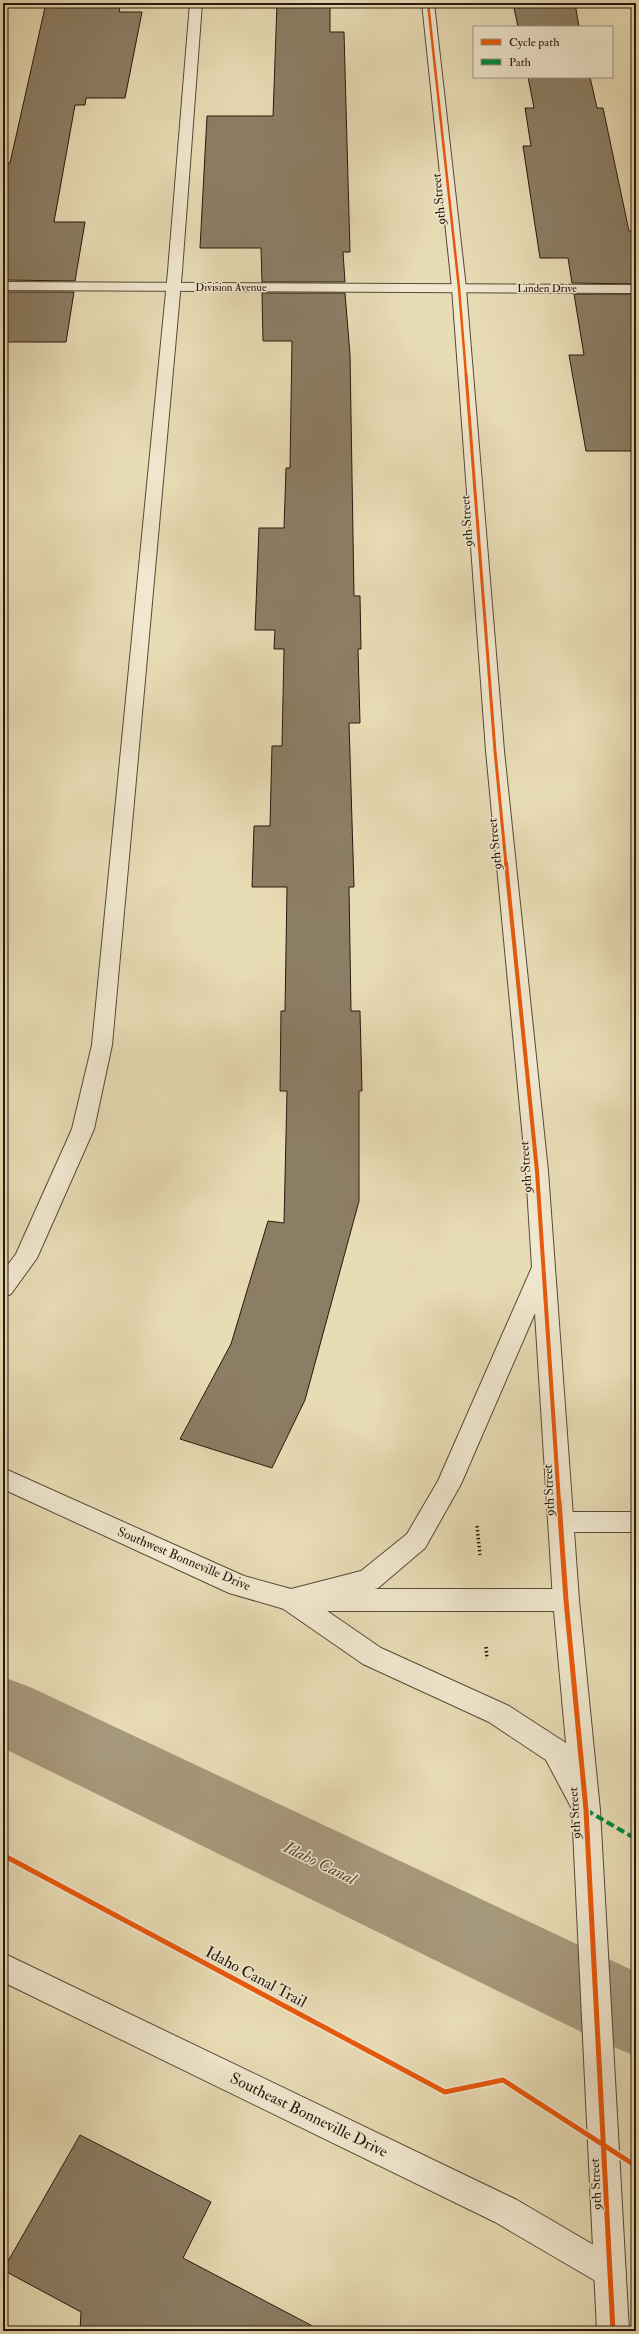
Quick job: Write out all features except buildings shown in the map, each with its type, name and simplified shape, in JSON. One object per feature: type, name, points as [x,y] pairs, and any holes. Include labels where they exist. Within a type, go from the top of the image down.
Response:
[{"type":"street","points":[[3,1288],[26,1258],[83,1129],[102,1045],[174,286],[196,3]]},
{"type":"street","name":"9th Street","points":[[428,3],[459,288],[495,751],[537,1171],[543,1269],[550,1335],[566,1600],[586,1810],[613,2331]]},
{"type":"street","name":"Division Avenue","points":[[3,286],[459,288]]},
{"type":"street","name":"Linden Drive","points":[[459,288],[636,289]]},
{"type":"street","points":[[291,1600],[369,1580],[416,1541],[449,1484],[543,1269]]},
{"type":"street","name":"Southwest Bonneville Drive","points":[[3,1478],[238,1585],[291,1600],[566,1600]]},
{"type":"street","points":[[561,1522],[636,1522]]},
{"type":"street","points":[[291,1600],[372,1656],[498,1714],[556,1752],[586,1810]]},
{"type":"street","name":"Southeast Bonneville Drive","points":[[3,1967],[506,2211],[610,2272]]},
{"type":"path","points":[[476,1519],[481,1561]]},
{"type":"waterway","name":"Idaho Canal","points":[[3,1711],[636,2015]]},
{"type":"marked path","points":[[586,1810],[636,1839]]},
{"type":"cycle path","points":[[428,3],[459,288],[495,751],[537,1171],[566,1600],[586,1810],[613,2331]]},
{"type":"cycle path","name":"Idaho Canal Trail","points":[[3,1855],[445,2092],[503,2080],[636,2166]]}]
